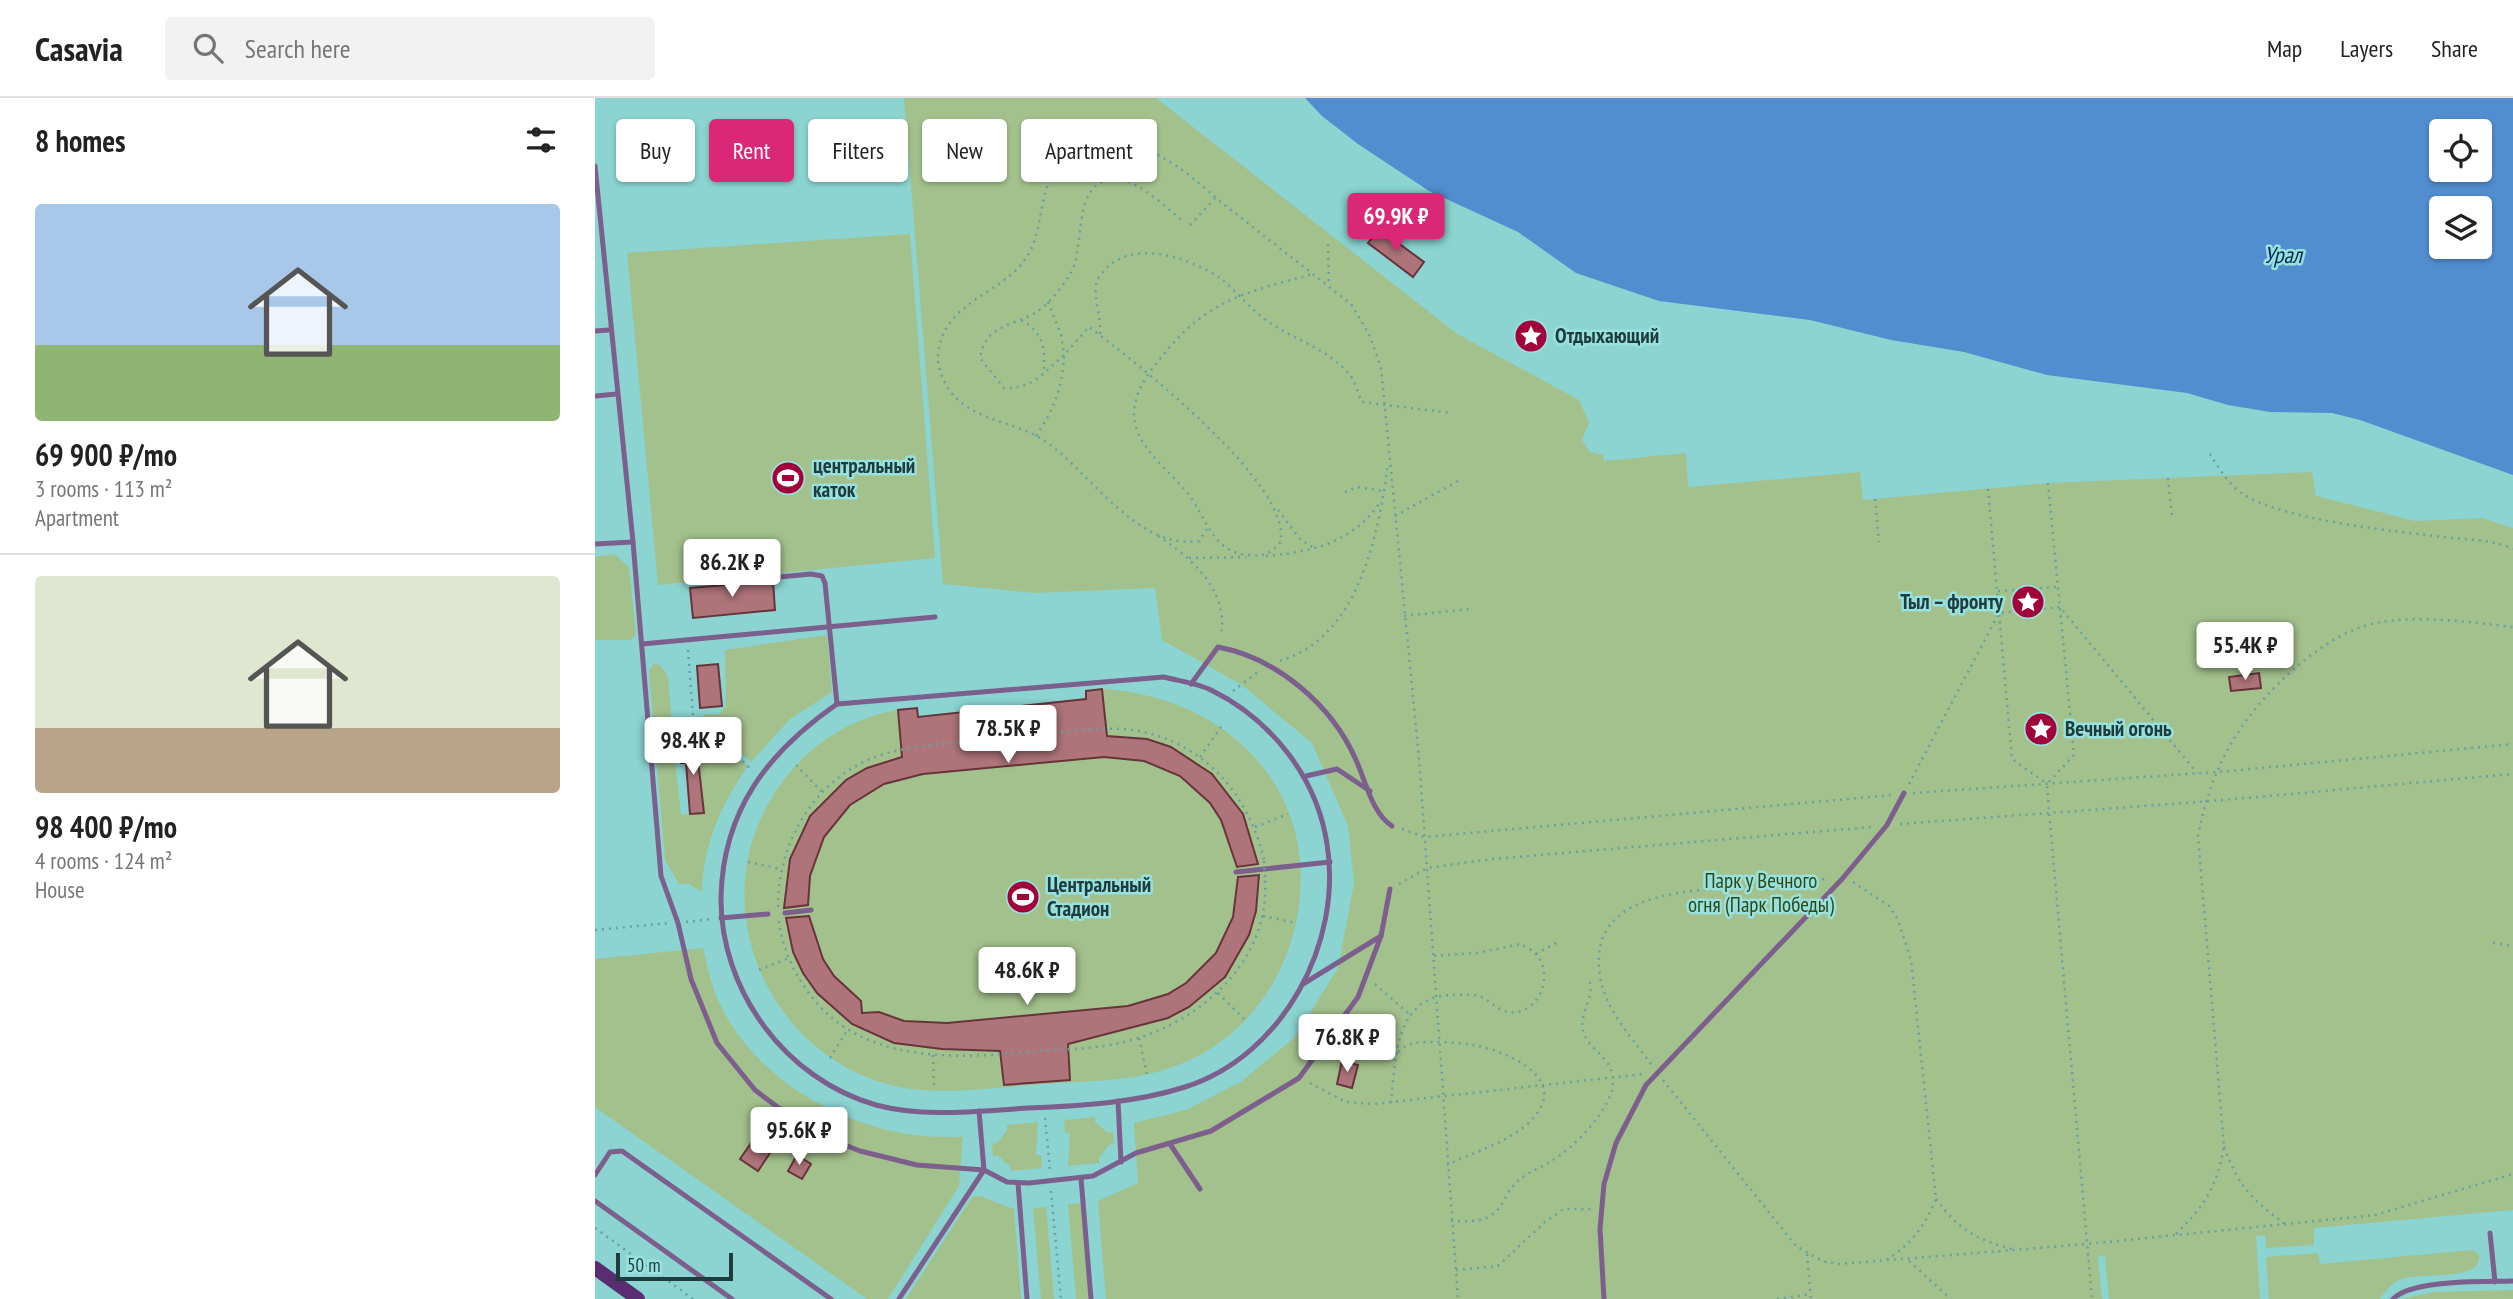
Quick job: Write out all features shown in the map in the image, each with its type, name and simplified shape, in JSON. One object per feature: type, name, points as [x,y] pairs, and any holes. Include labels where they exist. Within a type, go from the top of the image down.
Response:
[{"type":"main road","points":[[595,1268],[638,1299]]},
{"type":"lane","points":[[595,166],[609,330],[633,542],[661,876],[678,923],[691,979],[717,1042],[755,1090],[807,1130],[860,1151],[917,1165],[984,1170],[1007,1182],[1051,1183],[1093,1176],[1136,1153],[1211,1131],[1299,1078],[1358,997],[1381,936],[1390,890]]},
{"type":"lane","points":[[595,331],[609,330]]},
{"type":"lane","points":[[595,396],[617,394]]},
{"type":"lane","points":[[595,544],[633,542]]},
{"type":"lane","points":[[779,577],[822,576],[825,583],[837,704]]},
{"type":"lane","points":[[642,645],[935,617]]},
{"type":"lane","points":[[1191,684],[1218,647],[1243,652],[1269,664],[1334,722],[1355,756],[1381,819],[1392,826]]},
{"type":"lane","points":[[1164,677],[1210,689],[1280,743],[1306,776],[1321,812],[1330,862],[1323,938],[1303,984],[1275,1026],[1236,1062],[1189,1086],[1154,1096],[1045,1107],[912,1111],[875,1105],[841,1091],[782,1048],[750,1007],[731,963],[721,918],[722,877],[730,836],[758,775],[800,729],[837,704],[1164,677]]},
{"type":"lane","points":[[1306,776],[1337,769],[1370,791]]},
{"type":"lane","points":[[1604,1299],[1604,1184],[1616,1143],[1657,1072],[1842,879],[1887,825],[1904,793]]},
{"type":"lane","points":[[1236,872],[1330,862]]},
{"type":"lane","points":[[785,913],[811,910]]},
{"type":"lane","points":[[721,918],[768,914]]},
{"type":"lane","points":[[1303,984],[1381,936]]},
{"type":"lane","points":[[1118,1101],[1121,1162]]},
{"type":"lane","points":[[899,1299],[984,1170],[979,1111]]},
{"type":"lane","points":[[1170,1144],[1200,1189]]},
{"type":"lane","points":[[595,1175],[610,1152],[622,1152],[831,1299]]},
{"type":"lane","points":[[1081,1178],[1091,1299]]},
{"type":"lane","points":[[1018,1182],[1027,1299]]},
{"type":"lane","points":[[595,1201],[732,1299]]},
{"type":"lane","points":[[2490,1233],[2495,1282]]},
{"type":"lane","points":[[2393,1299],[2399,1292],[2425,1286],[2513,1281]]},
{"type":"path","points":[[1218,647],[1223,622],[1218,601],[1205,575],[1189,558],[1127,516],[1036,436],[1020,427],[971,410],[954,397],[942,377],[938,356],[942,336],[954,315],[974,298],[1018,269],[1031,250],[1050,177],[1062,161],[1080,148],[1104,142],[1125,143],[1174,164],[1351,304],[1369,334],[1381,367],[1427,868],[1441,1098],[1458,1299]]},
{"type":"path","points":[[1183,221],[1138,187],[1119,179],[1102,182],[1084,202],[1080,250],[1073,270],[1048,302],[1034,314],[994,329],[982,345],[979,358],[1004,388],[1021,389],[1064,355],[1089,327],[1150,372],[1254,475],[1300,539],[1316,549]]},
{"type":"path","points":[[1189,225],[1216,197]]},
{"type":"path","points":[[1328,244],[1329,287]]},
{"type":"path","points":[[1100,335],[1102,315],[1095,299],[1097,280],[1107,268],[1123,257],[1168,254],[1220,279],[1265,319],[1349,374],[1362,402],[1452,413]]},
{"type":"path","points":[[1274,505],[1282,534],[1273,550],[1262,556],[1243,555],[1224,547],[1207,528],[1197,505],[1139,434],[1134,417],[1137,394],[1179,334],[1210,309],[1239,296],[1313,274]]},
{"type":"path","points":[[1036,436],[1050,414],[1063,384],[1064,355],[1061,335],[1048,302]]},
{"type":"path","points":[[1019,319],[1033,327],[1042,338],[1044,373]]},
{"type":"path","points":[[2210,454],[2239,491],[2259,502],[2337,521],[2488,542],[2513,549]]},
{"type":"path","points":[[1223,698],[1269,664],[1300,655],[1327,634],[1348,607],[1359,581],[1383,499],[1389,458]]},
{"type":"path","points":[[2168,478],[2172,517]]},
{"type":"path","points":[[1395,516],[1458,481]]},
{"type":"path","points":[[2048,483],[2074,755],[2047,784],[2092,1299]]},
{"type":"path","points":[[1345,492],[1357,487],[1384,491]]},
{"type":"path","points":[[1989,489],[2012,758],[2047,784]]},
{"type":"path","points":[[1189,558],[1262,556],[1316,549],[1352,533],[1370,518],[1383,499]]},
{"type":"path","points":[[1875,499],[1879,542]]},
{"type":"path","points":[[1155,534],[1187,542],[1199,541],[1207,528]]},
{"type":"path","points":[[1998,591],[2058,587]]},
{"type":"path","points":[[1999,613],[2060,607]]},
{"type":"path","points":[[2060,607],[2197,773]]},
{"type":"path","points":[[1404,616],[1469,609]]},
{"type":"path","points":[[1904,793],[1999,613]]},
{"type":"path","points":[[2285,1224],[2257,1203],[2237,1182],[2224,1147],[2198,836],[2204,802],[2216,771],[2239,728],[2271,690],[2316,651],[2359,628],[2399,621],[2513,627]]},
{"type":"path","points":[[687,641],[693,715],[758,775]]},
{"type":"path","points":[[1200,757],[1221,727]]},
{"type":"path","points":[[1096,730],[1148,733],[1173,742],[1200,757],[1234,789],[1255,827],[1264,861],[1262,916],[1243,962],[1218,993],[1192,1014],[1139,1038],[1122,1043],[990,1056],[933,1055],[892,1049],[848,1029],[811,997],[789,957],[780,930],[778,906],[781,869],[792,835],[822,792],[842,775],[889,752],[1096,730]]},
{"type":"path","points":[[1392,826],[1424,836],[1904,793],[2197,773],[2513,744]]},
{"type":"path","points":[[796,765],[822,792]]},
{"type":"path","points":[[1390,890],[1427,868],[1518,857],[2049,811],[2204,802],[2513,774]]},
{"type":"path","points":[[1255,827],[1288,814]]},
{"type":"path","points":[[748,862],[781,869]]},
{"type":"path","points":[[1883,1262],[1906,1248],[1927,1220],[1936,1199],[1912,960],[1905,937],[1889,906],[1853,882],[1842,879],[1675,892],[1630,906],[1615,919],[1605,935],[1599,956],[1600,977],[1612,1010],[1657,1072],[1796,1246],[1822,1261],[1839,1264],[1883,1262],[2375,1215],[2513,1174]]},
{"type":"path","points":[[1262,916],[1297,923]]},
{"type":"path","points":[[595,930],[721,918]]},
{"type":"path","points":[[1537,954],[1558,942]]},
{"type":"path","points":[[2493,943],[2513,946]]},
{"type":"path","points":[[1391,1103],[1396,1056],[1409,1014],[1424,1000],[1435,995],[1480,996],[1496,1009],[1515,1013],[1529,1007],[1543,991],[1545,978],[1537,954],[1521,944],[1476,953],[1432,956]]},
{"type":"path","points":[[759,970],[789,957]]},
{"type":"path","points":[[1366,977],[1409,1014]]},
{"type":"path","points":[[1451,1221],[1469,1221],[1493,1214],[1518,1181],[1565,1152],[1597,1118],[1610,1096],[1613,1077],[1605,1057],[1584,1035],[1582,1020],[1591,994],[1590,982]]},
{"type":"path","points":[[1218,993],[1245,1020]]},
{"type":"path","points":[[830,1058],[848,1029]]},
{"type":"path","points":[[1334,1031],[1375,1056],[1388,1059],[1413,1043],[1477,1046],[1533,1069],[1542,1078],[1539,1111],[1529,1121],[1487,1149],[1447,1166]]},
{"type":"path","points":[[1139,1038],[1147,1074]]},
{"type":"path","points":[[933,1055],[934,1090]]},
{"type":"path","points":[[1299,1078],[1346,1102],[1391,1103],[1657,1072]]},
{"type":"path","points":[[1045,1107],[1061,1299]]},
{"type":"path","points":[[2176,1234],[2201,1209],[2217,1183],[2224,1147]]},
{"type":"path","points":[[1936,1199],[1955,1224],[1983,1241],[2015,1250]]},
{"type":"path","points":[[1455,1270],[1498,1266],[1545,1222],[1565,1209],[1602,1210]]},
{"type":"path","points":[[595,1228],[693,1299]]},
{"type":"path","points":[[1807,1254],[1811,1299]]},
{"type":"path","points":[[1907,1259],[1951,1299]]},
{"type":"path","points":[[1777,1299],[1811,1294]]},
{"type":"green space","name":"Парк у Вечного огня (Парк Победы)","points":[[904,98],[1156,98],[1456,333],[1579,400],[1589,423],[1582,440],[1590,452],[1603,455],[1604,461],[1686,453],[1688,487],[1860,472],[1863,500],[2048,483],[2312,472],[2316,496],[2415,521],[2482,518],[2513,528],[2513,1210],[2314,1228],[2314,1245],[2266,1248],[2265,1235],[2256,1236],[2260,1299],[2109,1299],[2105,1255],[2098,1257],[2102,1299],[1106,1299],[1098,1201],[1138,1183],[1134,1123],[1186,1110],[1242,1081],[1295,1037],[1338,968],[1354,884],[1348,826],[1312,743],[1242,685],[1162,640],[1155,588],[1035,593],[943,584],[908,148],[908,119],[906,119]]},
{"type":"green space","name":"центральный каток","points":[[910,234],[935,558],[658,585],[627,253]]},
{"type":"green space","points":[[614,554],[629,567],[636,635],[630,640],[595,640],[595,557]]},
{"type":"green space","points":[[827,635],[832,692],[790,719],[751,762],[701,718],[705,714],[719,714],[726,706],[725,650]]},
{"type":"green space","points":[[654,664],[660,665],[668,676],[672,727],[689,719],[714,735],[748,766],[715,826],[706,858],[702,892],[689,884],[679,884],[665,860],[649,670]],"holes":[[[696,740],[701,747],[697,747],[695,781],[701,781],[704,812],[681,815],[673,743]]]},
{"type":"green space","name":"Центральный Стадион","points":[[1102,689],[1138,694],[1172,703],[1205,718],[1234,737],[1259,762],[1278,790],[1293,823],[1300,860],[1300,894],[1295,926],[1285,957],[1271,986],[1252,1013],[1229,1036],[1201,1054],[1155,1073],[1107,1080],[945,1091],[906,1088],[887,1084],[848,1069],[815,1046],[787,1017],[765,983],[751,945],[745,906],[747,865],[758,825],[781,783],[813,749],[832,735],[874,716],[898,710],[900,737],[1104,717]]},
{"type":"green space","points":[[703,948],[716,995],[730,1023],[771,1071],[797,1090],[853,1119],[884,1129],[920,1136],[963,1137],[959,1186],[888,1299],[867,1299],[595,1107],[595,959]]},
{"type":"green space","points":[[1095,1117],[1095,1122],[1107,1132],[1113,1132],[1114,1144],[1109,1145],[1099,1158],[1099,1163],[1068,1166],[1070,1133],[1065,1133],[1064,1120]]},
{"type":"green space","points":[[1038,1122],[1036,1155],[1041,1155],[1042,1168],[1011,1171],[1010,1166],[998,1156],[993,1156],[992,1144],[997,1143],[1007,1130],[1007,1125]]},
{"type":"green space","points":[[980,1196],[1014,1209],[1021,1299],[906,1299],[972,1197]]},
{"type":"green space","points":[[1081,1203],[1089,1299],[1076,1299],[1068,1204]]},
{"type":"green space","points":[[1046,1207],[1054,1299],[1041,1299],[1033,1208]]},
{"type":"green space","points":[[2472,1250],[2479,1254],[2478,1263],[2471,1269],[2461,1273],[2408,1277],[2393,1284],[2380,1299],[2269,1299],[2266,1257],[2318,1253],[2320,1264]]},
{"type":"green space","points":[[2513,1290],[2513,1299],[2401,1299],[2434,1292]]},
{"type":"water","name":"Урал","points":[[1305,98],[2513,98],[2513,475],[2360,420],[2332,413],[2270,412],[2228,405],[2187,393],[2047,375],[1964,352],[1891,340],[1810,320],[1659,301],[1576,273],[1518,232],[1429,191],[1358,144],[1322,116]]},
{"type":"building","points":[[1379,229],[1424,262],[1413,277],[1368,243]]},
{"type":"building","points":[[773,581],[775,610],[693,618],[690,588]]},
{"type":"building","points":[[718,664],[722,706],[700,708],[697,666]]},
{"type":"building","points":[[2259,673],[2261,688],[2231,691],[2229,677]]},
{"type":"building","points":[[1102,689],[1107,736],[1147,739],[1171,747],[1212,774],[1243,814],[1258,864],[1237,867],[1221,820],[1210,803],[1180,776],[1144,761],[1104,757],[923,774],[884,784],[850,805],[824,837],[810,876],[808,905],[784,908],[790,859],[810,816],[846,780],[867,768],[902,757],[898,710],[917,708],[918,717],[1086,699],[1086,691]]},
{"type":"building","points":[[696,742],[704,813],[690,814],[686,763],[681,763],[680,743]]},
{"type":"building","points":[[1259,875],[1256,911],[1249,935],[1225,977],[1189,1007],[1168,1018],[1068,1044],[1070,1080],[1004,1085],[1000,1051],[942,1049],[894,1043],[852,1024],[817,993],[803,973],[793,952],[786,918],[809,916],[823,959],[834,976],[861,1001],[862,1013],[879,1012],[904,1021],[947,1023],[1128,1006],[1168,994],[1186,983],[1216,953],[1233,917],[1238,877]]},
{"type":"building","points":[[1342,1061],[1358,1065],[1352,1088],[1337,1084]]},
{"type":"building","points":[[765,1123],[782,1135],[758,1171],[740,1159]]},
{"type":"building","points":[[797,1155],[811,1164],[802,1179],[788,1171]]},
{"type":"place","name":"Отдыхающий","points":[[1531,336]]},
{"type":"place","name":"центральный каток","points":[[788,478]]},
{"type":"place","name":"Тыл – фронту","points":[[2028,602]]},
{"type":"place","name":"Вечный огонь","points":[[2041,729]]},
{"type":"place","name":"Центральный Стадион","points":[[1023,897]]}]
